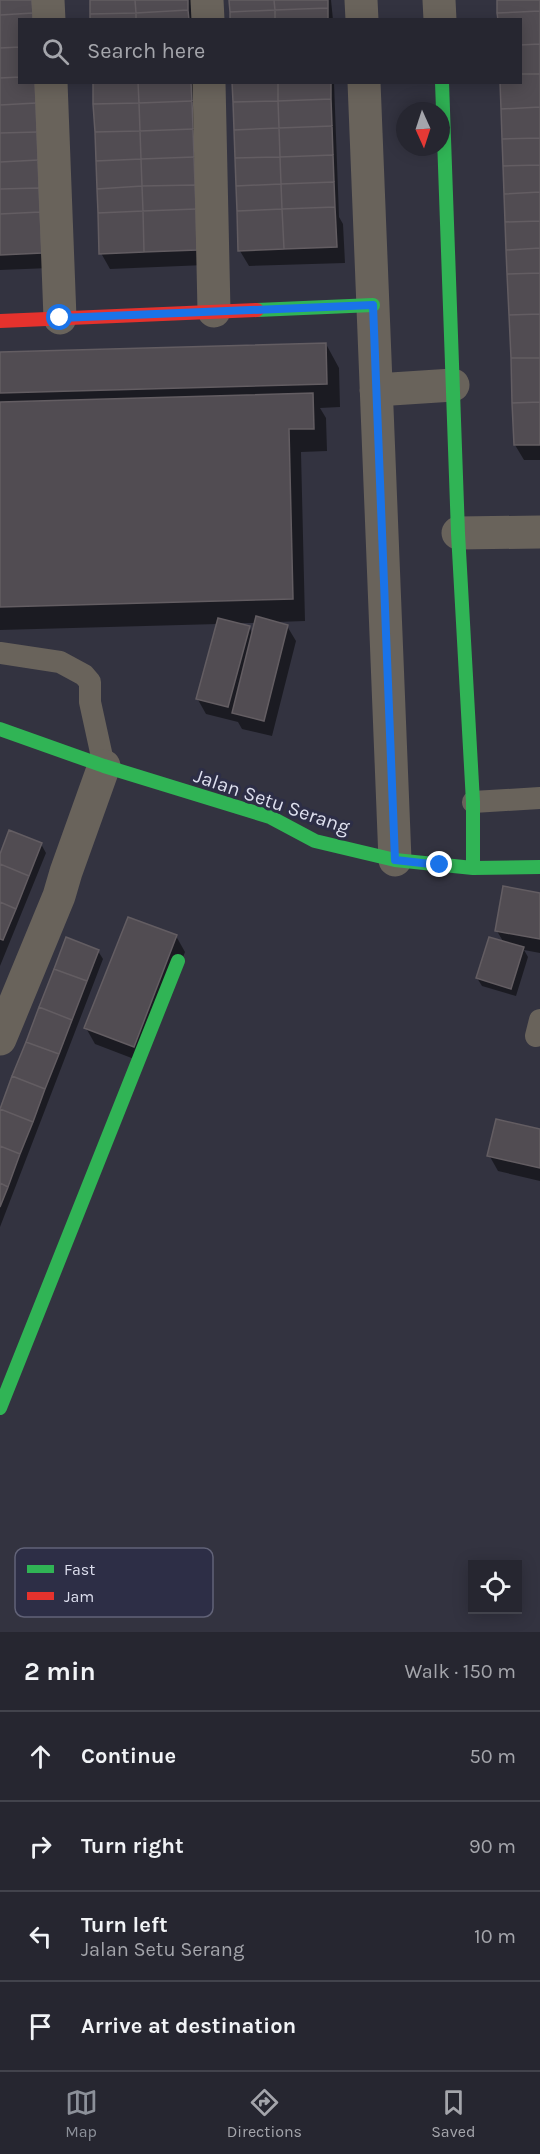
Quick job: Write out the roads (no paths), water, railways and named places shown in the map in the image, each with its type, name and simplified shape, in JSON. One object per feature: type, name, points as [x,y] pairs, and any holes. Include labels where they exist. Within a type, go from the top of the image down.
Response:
[{"type":"street","points":[[48,0],[49,18]]},
{"type":"street","points":[[207,0],[208,18]]},
{"type":"street","points":[[361,0],[362,18]]},
{"type":"street","points":[[439,0],[440,18]]},
{"type":"street","points":[[51,84],[60,318]]},
{"type":"street","points":[[209,84],[214,311]]},
{"type":"street","points":[[364,84],[395,860]]},
{"type":"street","points":[[442,84],[473,868]]},
{"type":"street","points":[[0,321],[373,305]]},
{"type":"street","points":[[376,390],[453,385]]},
{"type":"street","points":[[458,533],[540,531]]},
{"type":"street","name":"Jalan Setu Serang","points":[[0,729],[104,766],[270,817],[315,841],[395,860],[473,868],[540,867]]},
{"type":"street","points":[[0,1039],[59,896],[104,766]]},
{"type":"street","points":[[0,1408],[178,961]]},
{"type":"lane","points":[[0,653],[60,662],[84,675],[90,682],[90,702],[104,766]]},
{"type":"lane","points":[[472,802],[540,798]]}]
